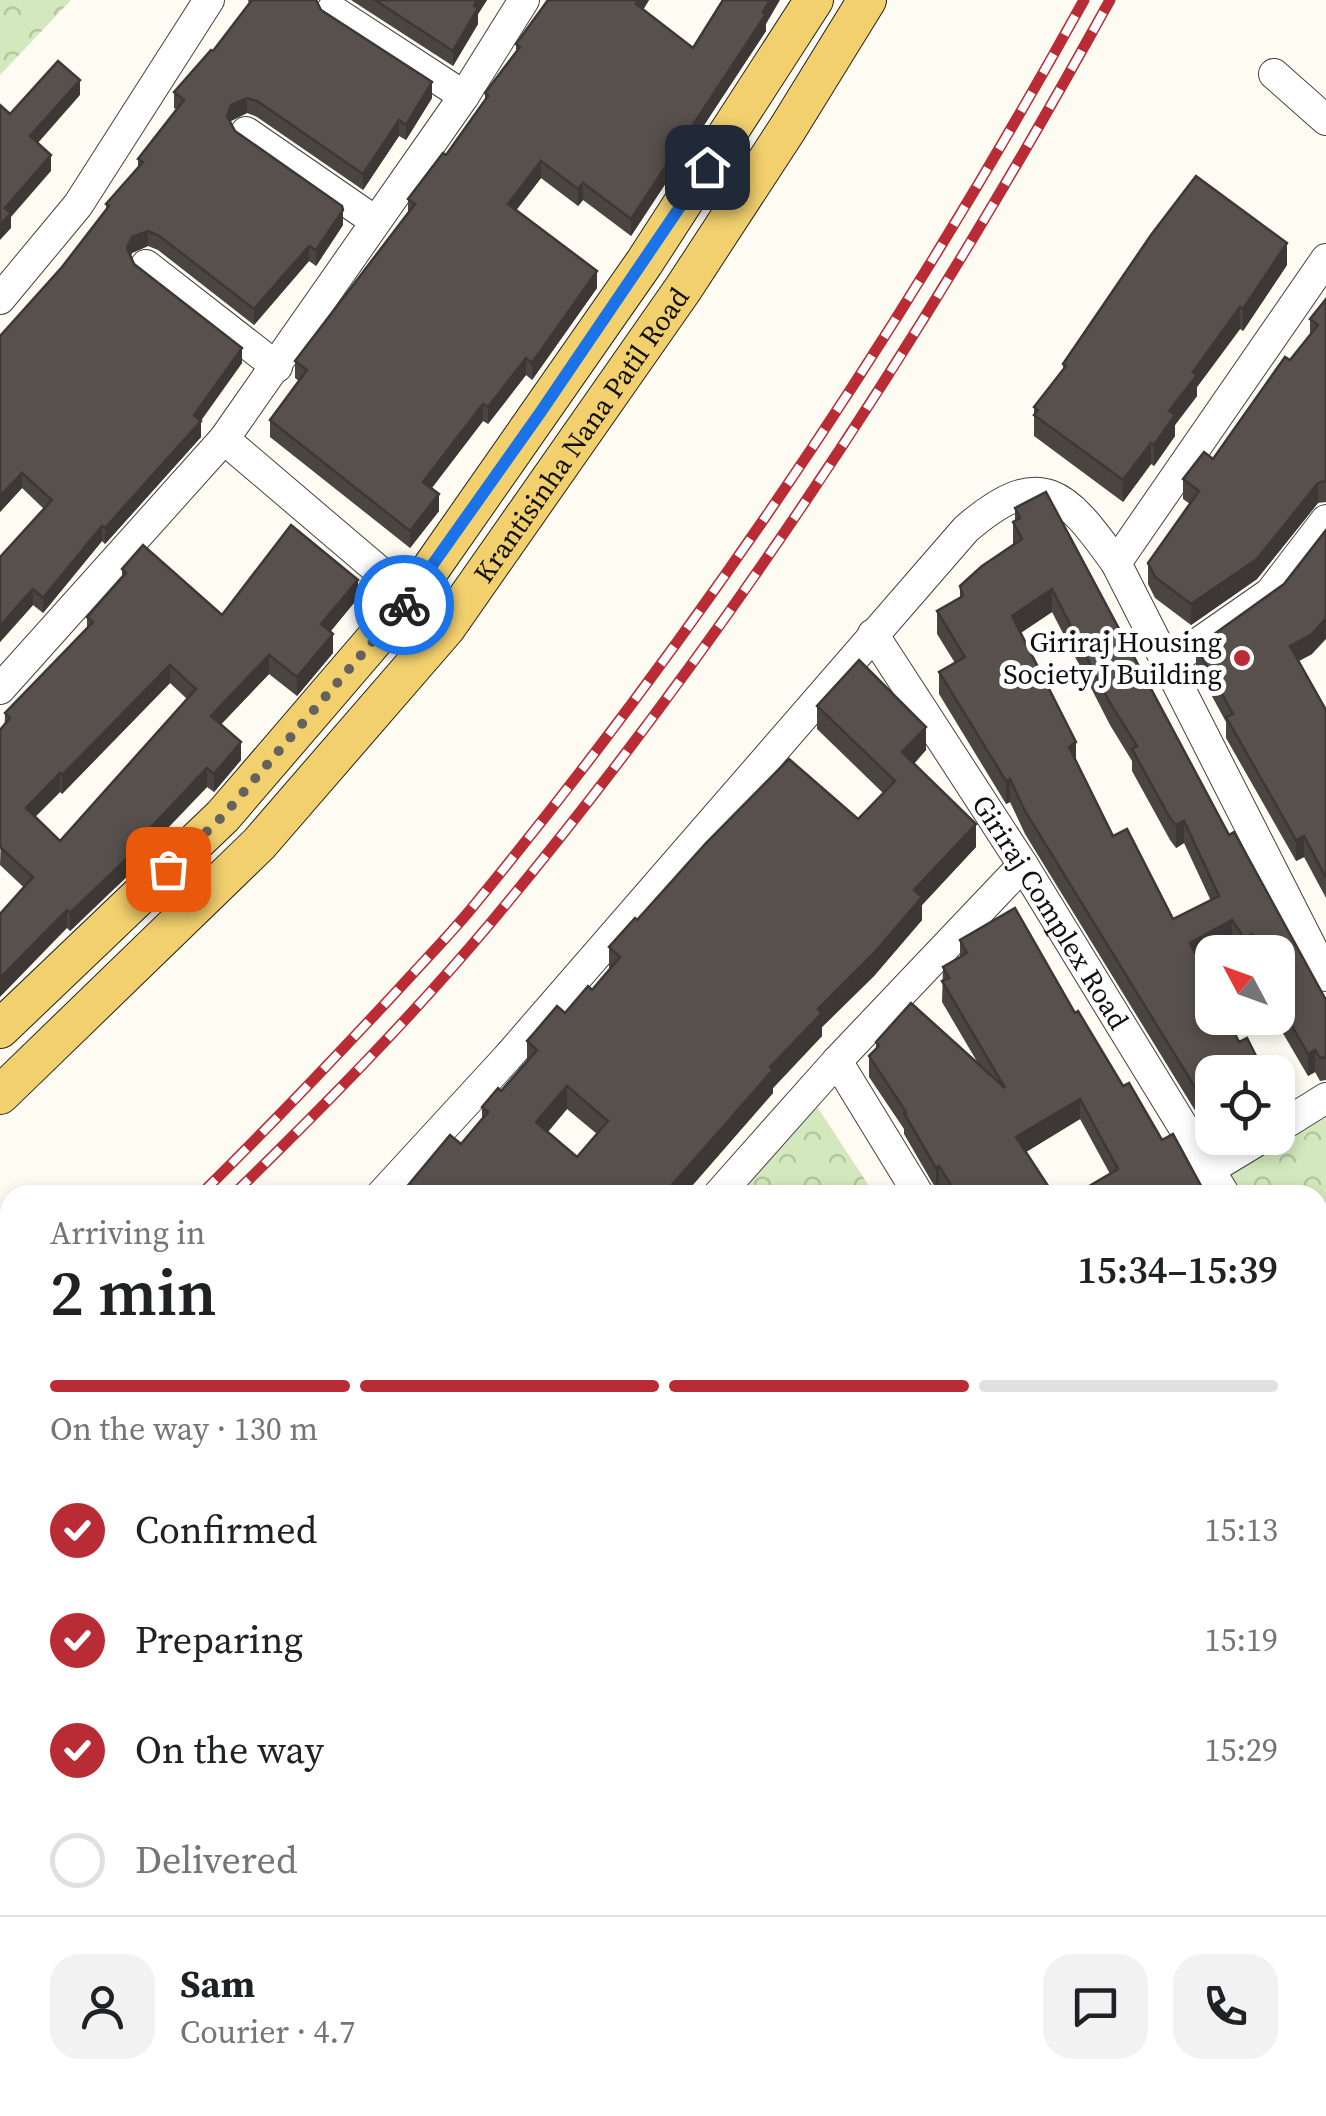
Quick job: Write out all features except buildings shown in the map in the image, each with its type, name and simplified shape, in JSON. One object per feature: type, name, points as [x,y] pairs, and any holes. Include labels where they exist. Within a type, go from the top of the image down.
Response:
[{"type":"main road","name":"Krantisinha Nana Patil Road","points":[[0,1029],[223,816],[411,598],[644,263],[814,0]]},
{"type":"main road","name":"Krantisinha Nana Patil Road","points":[[0,1095],[259,844],[446,628],[682,289],[867,0]]},
{"type":"street","points":[[0,299],[78,205],[209,0]]},
{"type":"street","points":[[0,689],[224,439],[464,96],[524,0]]},
{"type":"street","points":[[332,10],[464,96]]},
{"type":"street","points":[[1274,74],[1326,120]]},
{"type":"street","points":[[246,132],[375,221]]},
{"type":"street","points":[[1116,564],[1326,259]]},
{"type":"street","points":[[146,265],[276,366]]},
{"type":"street","points":[[224,439],[446,628]]},
{"type":"street","points":[[390,1185],[508,1058],[966,529],[991,507],[1019,492],[1042,494],[1066,504],[1083,517],[1116,564],[1326,976]]},
{"type":"street","points":[[1168,664],[1270,593],[1326,520]]},
{"type":"street","name":"Giriraj Complex Road","points":[[873,634],[1023,865],[1217,1182]]},
{"type":"street","points":[[727,1185],[836,1061],[1023,865]]},
{"type":"street","points":[[836,1061],[913,1185]]},
{"type":"street","points":[[1295,1117],[1326,1098]]},
{"type":"street","points":[[1217,1182],[1245,1155]]},
{"type":"green space","points":[[0,0],[71,0],[0,75]]},
{"type":"green space","points":[[1326,1098],[1326,1185],[1219,1185],[1209,1170],[1233,1155],[1295,1155],[1295,1117]]},
{"type":"green space","points":[[816,1105],[868,1185],[744,1185]]},
{"type":"railway","points":[[210,1185],[462,920],[640,693],[798,469],[873,354],[1084,0]]},
{"type":"railway","points":[[243,1185],[364,1064],[458,961],[576,818],[660,707],[821,478],[897,361],[971,242],[1110,0]]},
{"type":"way so far","points":[[168,869],[223,816],[404,605]]},
{"type":"place","name":"Giriraj Housing Society J Building","points":[[1242,658]]},
{"type":"route","points":[[404,605],[707,167]]}]
